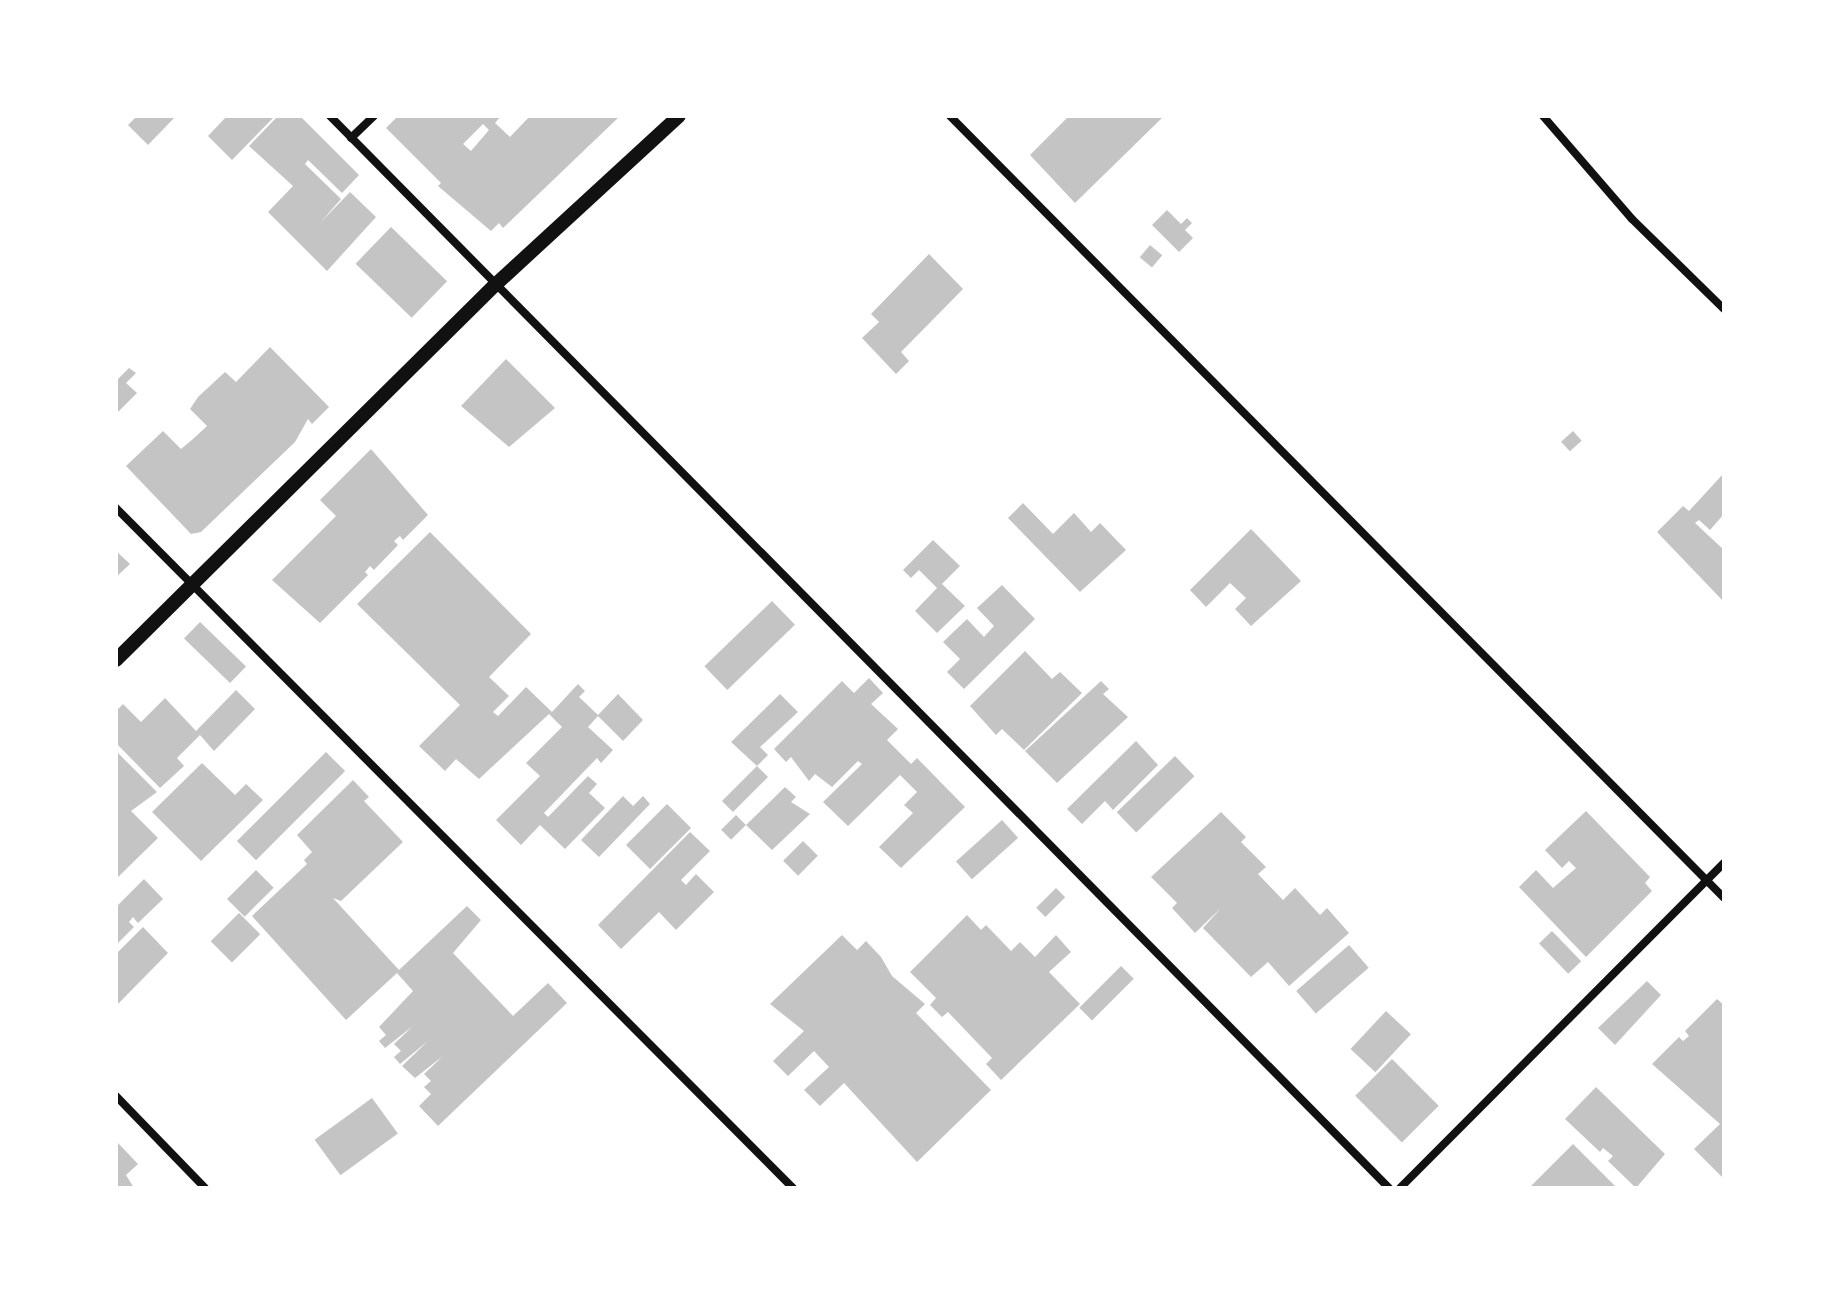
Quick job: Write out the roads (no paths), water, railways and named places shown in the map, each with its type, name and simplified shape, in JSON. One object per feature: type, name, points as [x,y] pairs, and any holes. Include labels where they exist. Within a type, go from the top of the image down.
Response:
[{"type":"street","points":[[330,116],[494,286],[1389,1188]]},
{"type":"street","points":[[351,138],[374,116]]},
{"type":"street","points":[[116,660],[494,286],[679,116]]},
{"type":"street","points":[[950,116],[1724,898]]},
{"type":"street","points":[[1543,116],[1632,219],[1724,309]]},
{"type":"street","points":[[116,508],[793,1188]]},
{"type":"street","points":[[1400,1188],[1724,863]]},
{"type":"street","points":[[116,1096],[205,1188]]}]
